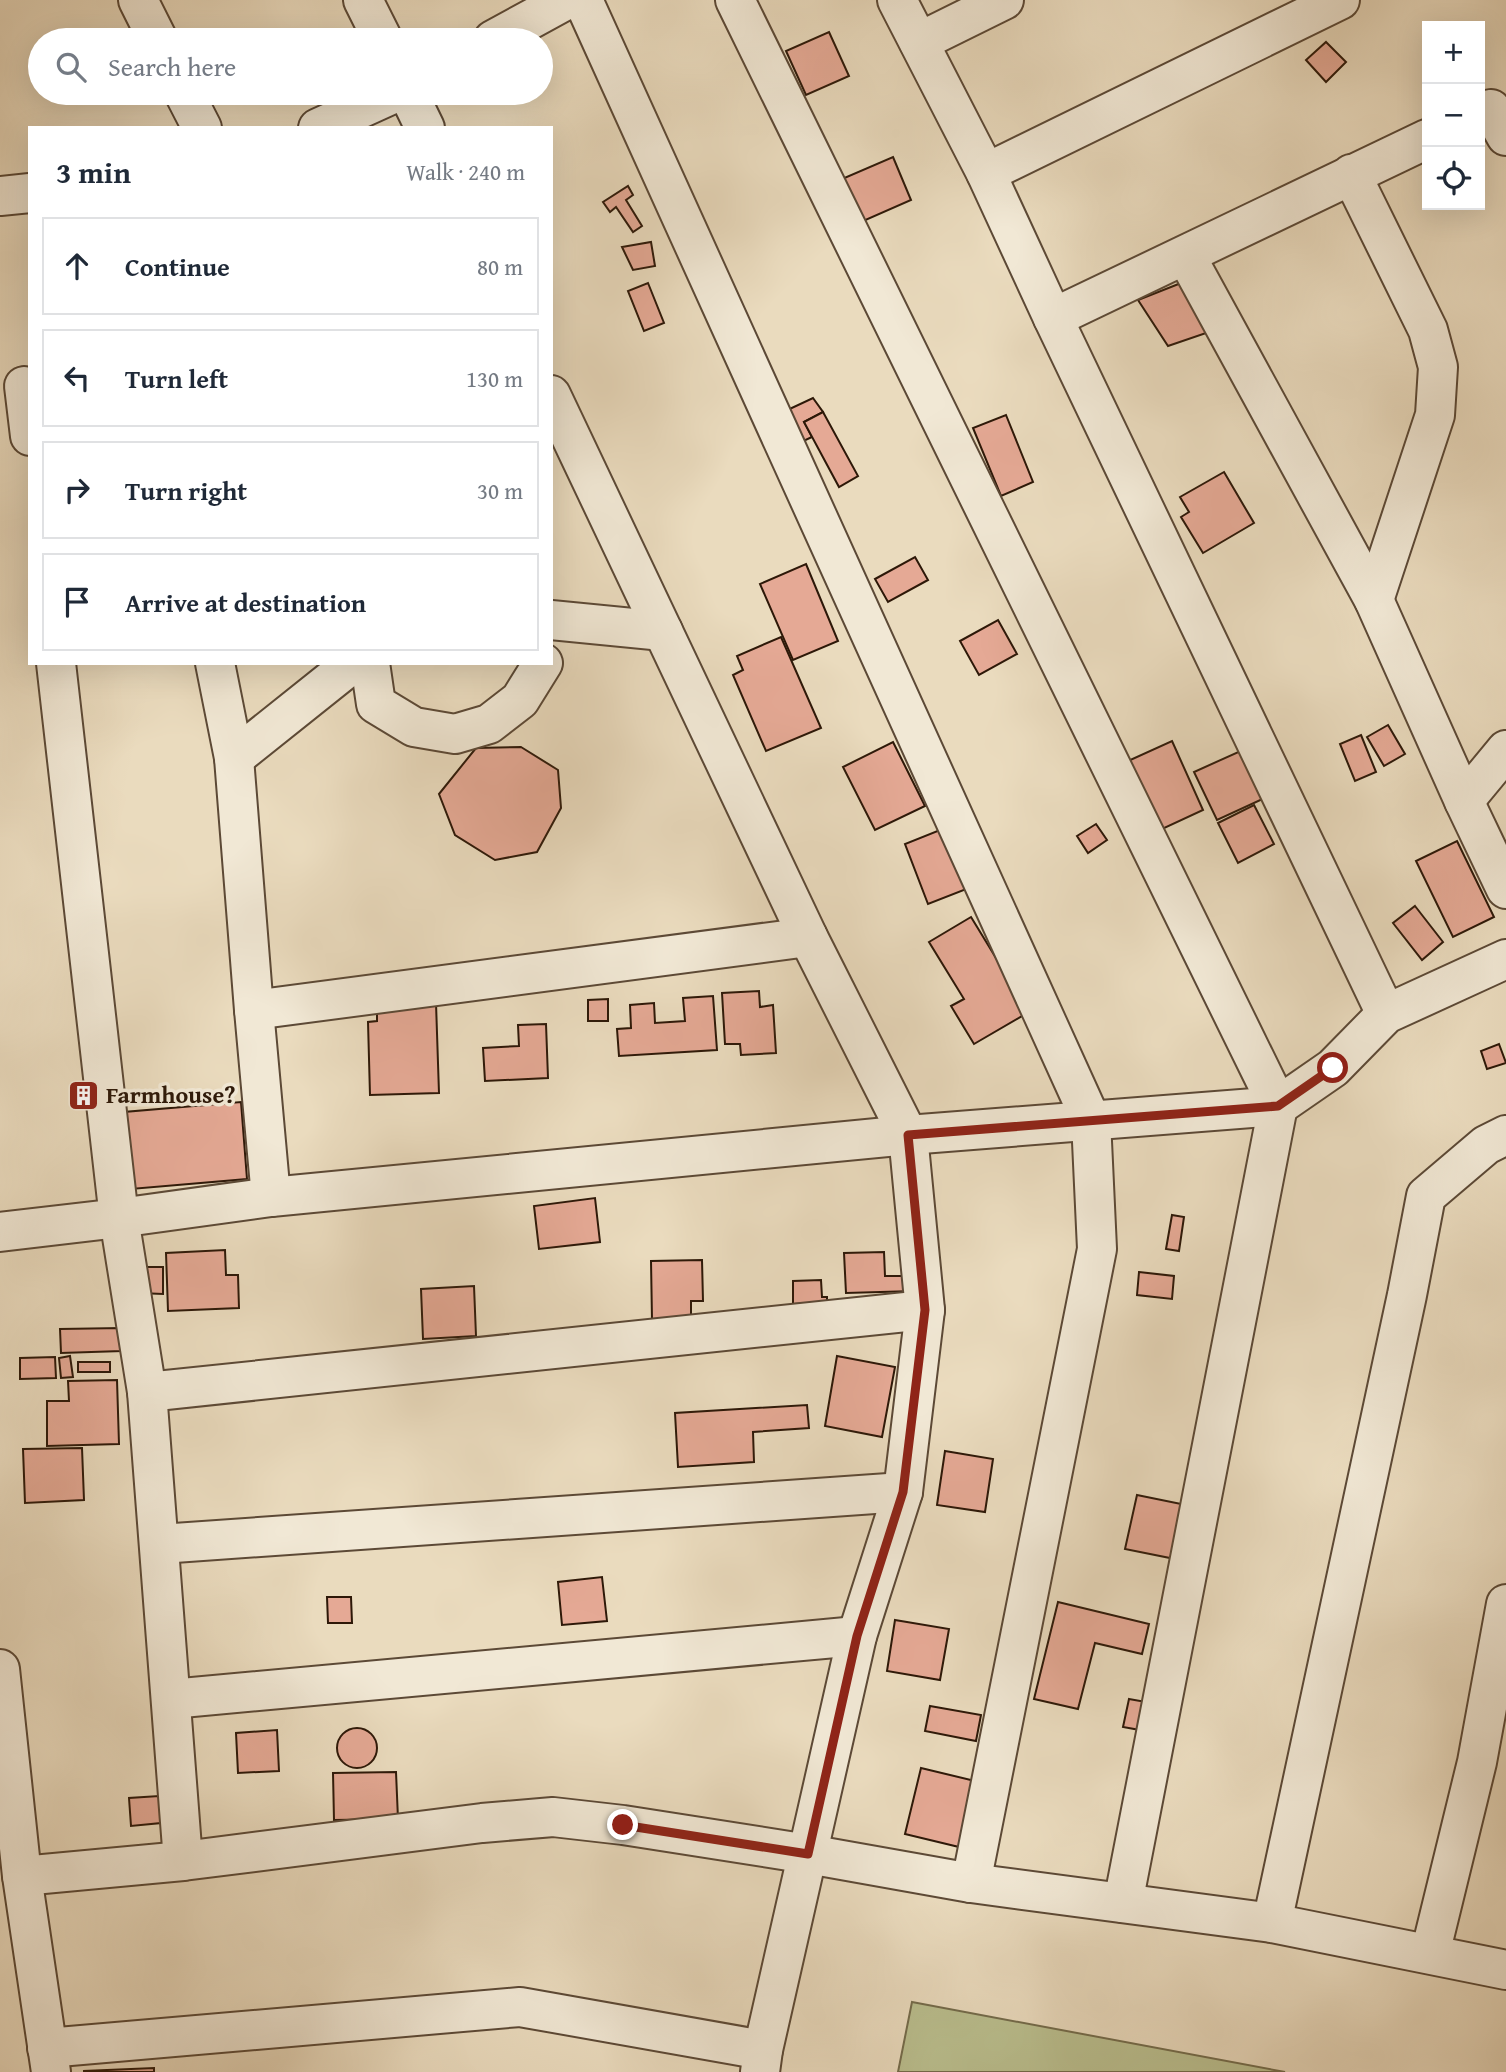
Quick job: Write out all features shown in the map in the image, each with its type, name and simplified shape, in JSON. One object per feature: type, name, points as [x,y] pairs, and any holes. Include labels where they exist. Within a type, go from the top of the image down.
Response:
[{"type":"street","points":[[138,0],[152,28]]},
{"type":"street","points":[[363,0],[377,28]]},
{"type":"street","points":[[515,28],[566,0]]},
{"type":"street","points":[[583,0],[1091,1119],[1097,1249],[971,1883]]},
{"type":"street","points":[[735,0],[1278,1106],[1123,1903]]},
{"type":"street","points":[[897,0],[986,173],[1386,1014]]},
{"type":"street","points":[[919,43],[1004,0]]},
{"type":"street","points":[[986,173],[1340,0]]},
{"type":"street","points":[[190,105],[201,126]]},
{"type":"street","points":[[322,126],[369,105]]},
{"type":"street","points":[[414,105],[424,126]]},
{"type":"street","points":[[1053,318],[1422,141]]},
{"type":"street","points":[[1351,174],[1428,330],[1438,367],[1435,415],[1374,600]]},
{"type":"street","points":[[0,196],[28,192]]},
{"type":"street","points":[[1186,256],[1374,600],[1506,890]]},
{"type":"street","points":[[18,386],[28,428]]},
{"type":"street","points":[[0,1669],[22,1876],[49,2060],[520,2007],[762,2061],[857,1636],[903,1492],[925,1310],[908,1135],[808,937],[553,399]]},
{"type":"street","points":[[553,620],[663,631]]},
{"type":"street","points":[[56,665],[119,1218],[147,1392],[183,1861]]},
{"type":"street","points":[[215,665],[234,758],[271,1197]]},
{"type":"street","points":[[234,758],[350,665]]},
{"type":"street","points":[[370,665],[376,704],[414,727],[455,734],[489,724],[520,700],[543,665]]},
{"type":"street","points":[[1464,801],[1506,750]]},
{"type":"street","points":[[254,1010],[808,937]]},
{"type":"street","points":[[0,1232],[271,1197],[908,1135],[1278,1106],[1333,1068],[1386,1014],[1506,959]]},
{"type":"street","points":[[1272,1923],[1426,1196],[1486,1145],[1506,1135]]},
{"type":"street","points":[[147,1392],[925,1310]]},
{"type":"street","points":[[160,1545],[903,1492]]},
{"type":"street","points":[[1430,1954],[1491,1755],[1506,1604]]},
{"type":"street","points":[[171,1699],[857,1636]]},
{"type":"street","points":[[22,1876],[183,1861],[482,1823],[553,1817],[623,1825],[808,1854],[971,1883],[1272,1923],[1506,1970]]},
{"type":"green space","points":[[912,2002],[1285,2072],[898,2072]]},
{"type":"building","points":[[829,32],[849,76],[806,95],[786,51]]},
{"type":"building","points":[[1326,42],[1346,62],[1326,82],[1306,60]]},
{"type":"building","points":[[893,157],[911,200],[861,222],[842,179]]},
{"type":"building","points":[[628,186],[633,195],[626,200],[642,226],[633,232],[616,207],[610,212],[603,202]]},
{"type":"building","points":[[651,242],[655,266],[633,270],[622,247]]},
{"type":"building","points":[[648,283],[664,323],[644,331],[628,291]]},
{"type":"building","points":[[1181,283],[1212,331],[1168,346],[1138,300]]},
{"type":"building","points":[[813,398],[823,412],[804,422],[812,437],[797,444],[781,413]]},
{"type":"building","points":[[823,412],[858,476],[839,487],[804,422]]},
{"type":"building","points":[[1006,415],[1033,482],[1001,496],[973,428]]},
{"type":"building","points":[[1224,472],[1254,523],[1203,553],[1181,517],[1189,512],[1180,497]]},
{"type":"building","points":[[915,557],[928,580],[888,602],[875,579]]},
{"type":"building","points":[[806,564],[838,641],[793,660],[760,584]]},
{"type":"building","points":[[998,620],[1017,654],[979,675],[960,641]]},
{"type":"building","points":[[781,637],[821,728],[766,751],[733,675],[743,670],[737,656]]},
{"type":"building","points":[[1388,725],[1405,754],[1384,766],[1367,737]]},
{"type":"building","points":[[1361,735],[1376,772],[1355,781],[1340,744]]},
{"type":"building","points":[[1172,741],[1203,810],[1160,830],[1128,761]]},
{"type":"building","points":[[893,742],[925,806],[875,830],[843,767]]},
{"type":"building","points":[[521,747],[558,770],[561,808],[537,852],[495,860],[455,835],[439,794],[476,748]]},
{"type":"building","points":[[1245,749],[1267,797],[1217,820],[1194,772]]},
{"type":"building","points":[[1254,805],[1274,844],[1238,863],[1218,823]]},
{"type":"building","points":[[1096,824],[1107,840],[1088,853],[1077,836]]},
{"type":"building","points":[[945,828],[969,888],[928,904],[905,844]]},
{"type":"building","points":[[1457,841],[1494,917],[1453,937],[1416,861]]},
{"type":"building","points":[[1415,906],[1443,942],[1422,960],[1393,923]]},
{"type":"building","points":[[971,917],[1029,1012],[974,1044],[951,1006],[964,999],[929,942]]},
{"type":"building","points":[[759,991],[760,1007],[773,1005],[776,1053],[741,1055],[740,1044],[725,1044],[722,993]]},
{"type":"building","points":[[713,996],[717,1050],[619,1056],[617,1029],[631,1028],[630,1005],[654,1003],[655,1023],[685,1021],[683,998]]},
{"type":"building","points":[[608,999],[608,1021],[588,1021],[588,1000]]},
{"type":"building","points":[[436,1003],[439,1093],[370,1095],[368,1022],[377,1021],[377,1005]]},
{"type":"building","points":[[546,1024],[548,1078],[485,1081],[483,1048],[519,1046],[518,1025]]},
{"type":"building","points":[[1499,1044],[1506,1063],[1487,1069],[1481,1051]]},
{"type":"building","name":"Farmhouse?","points":[[92,1086],[93,1103],[74,1107],[72,1087]]},
{"type":"building","points":[[241,1102],[247,1179],[131,1189],[124,1112]]},
{"type":"building","points":[[595,1198],[600,1242],[539,1249],[534,1206]]},
{"type":"building","points":[[1172,1215],[1184,1217],[1179,1251],[1166,1249]]},
{"type":"building","points":[[225,1250],[226,1275],[238,1275],[239,1308],[168,1311],[166,1253]]},
{"type":"building","points":[[884,1252],[885,1276],[915,1276],[915,1291],[846,1293],[844,1253]]},
{"type":"building","points":[[702,1260],[703,1301],[691,1301],[691,1319],[652,1320],[651,1261]]},
{"type":"building","points":[[140,1267],[163,1267],[163,1294],[139,1293]]},
{"type":"building","points":[[1139,1272],[1174,1276],[1172,1299],[1137,1295]]},
{"type":"building","points":[[821,1280],[822,1297],[827,1297],[827,1302],[793,1304],[793,1281]]},
{"type":"building","points":[[474,1286],[476,1336],[423,1339],[421,1289]]},
{"type":"building","points":[[122,1328],[122,1351],[61,1353],[60,1329]]},
{"type":"building","points":[[70,1356],[73,1377],[61,1378],[59,1358]]},
{"type":"building","points":[[837,1356],[895,1367],[882,1437],[825,1426]]},
{"type":"building","points":[[55,1357],[56,1378],[20,1379],[20,1358]]},
{"type":"building","points":[[78,1362],[110,1362],[110,1372],[78,1372]]},
{"type":"building","points":[[117,1380],[119,1444],[47,1446],[47,1401],[69,1401],[68,1381]]},
{"type":"building","points":[[807,1405],[809,1428],[753,1432],[754,1462],[678,1467],[675,1413]]},
{"type":"building","points":[[82,1448],[84,1500],[25,1503],[23,1449]]},
{"type":"building","points":[[945,1451],[993,1459],[985,1512],[937,1505]]},
{"type":"building","points":[[1137,1495],[1191,1506],[1180,1560],[1125,1549]]},
{"type":"building","points":[[602,1577],[607,1621],[562,1625],[558,1582]]},
{"type":"building","points":[[327,1597],[351,1597],[352,1623],[328,1623]]},
{"type":"building","points":[[1058,1602],[1149,1624],[1142,1654],[1095,1643],[1078,1709],[1034,1699]]},
{"type":"building","points":[[895,1620],[949,1629],[940,1680],[887,1671]]},
{"type":"building","points":[[1129,1699],[1146,1702],[1140,1730],[1123,1727]]},
{"type":"building","points":[[930,1706],[981,1715],[976,1741],[925,1731]]},
{"type":"building","points":[[357,1728],[371,1734],[377,1748],[371,1762],[357,1768],[343,1762],[337,1748],[343,1734]]},
{"type":"building","points":[[277,1730],[279,1771],[238,1773],[236,1733]]},
{"type":"building","points":[[921,1768],[975,1781],[959,1847],[905,1834]]},
{"type":"building","points":[[396,1772],[398,1819],[334,1820],[333,1773]]},
{"type":"building","points":[[159,1796],[161,1823],[131,1826],[129,1798]]},
{"type":"building","points":[[154,2068],[154,2072],[84,2072],[84,2071]]},
{"type":"place","name":"Farmhouse?","points":[[83,1095]]},
{"type":"route","points":[[623,1825],[808,1854],[857,1636],[903,1492],[925,1310],[908,1135],[1278,1106],[1333,1068]]}]
